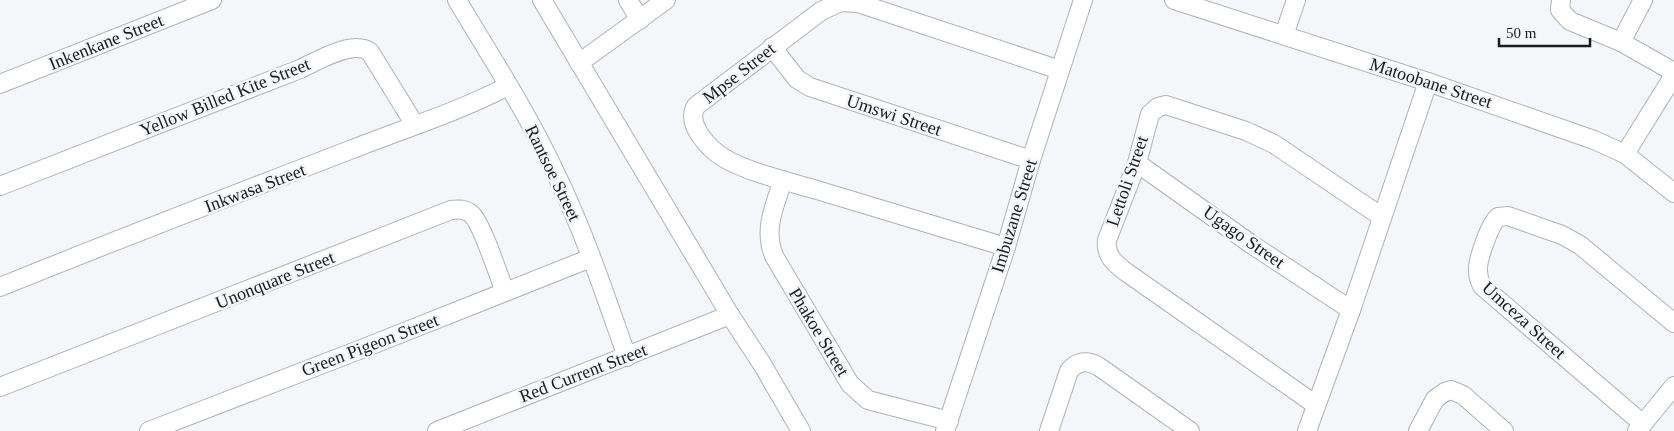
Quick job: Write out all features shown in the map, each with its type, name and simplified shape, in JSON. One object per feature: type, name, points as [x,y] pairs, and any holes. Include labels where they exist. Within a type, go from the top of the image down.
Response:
[{"type":"street","name":"Inkenkane Street","points":[[0,84],[212,0]]},
{"type":"street","name":"Rantsoe Street","points":[[457,0],[508,86],[556,173],[591,258],[627,357]]},
{"type":"street","points":[[542,0],[801,431]]},
{"type":"street","points":[[628,0],[640,20]]},
{"type":"street","points":[[579,63],[666,0]]},
{"type":"street","name":"Imbuzane Street","points":[[947,426],[1006,247],[1031,160],[1083,0]]},
{"type":"street","points":[[1284,35],[1296,0]]},
{"type":"street","points":[[1562,0],[1560,10],[1570,21],[1621,42],[1674,74],[1625,154]]},
{"type":"street","points":[[1621,42],[1643,0]]},
{"type":"street","name":"Mpse Street","points":[[1006,247],[783,180],[723,157],[709,146],[697,130],[692,114],[696,106],[821,11],[835,3],[847,1],[1060,70]]},
{"type":"street","name":"Matoobane Street","points":[[1183,1],[1562,128],[1625,154],[1674,193]]},
{"type":"street","name":"Yellow Billed Kite Street","points":[[0,186],[343,50],[361,46],[370,52],[416,125]]},
{"type":"street","name":"Umswi Street","points":[[772,47],[797,78],[810,87],[1031,160]]},
{"type":"street","points":[[1308,431],[1428,82]]},
{"type":"street","name":"Inkwasa Street","points":[[0,287],[490,96],[508,86]]},
{"type":"street","name":"Lettoli Street","points":[[1316,405],[1126,272],[1111,259],[1106,246],[1107,240],[1137,163],[1150,114],[1158,107],[1166,105],[1246,131],[1274,144],[1382,217]]},
{"type":"street","name":"Ugago Street","points":[[1137,163],[1251,244],[1351,310]]},
{"type":"street","name":"Phakoe Street","points":[[783,180],[770,221],[770,247],[850,384],[868,400],[947,426]]},
{"type":"street","name":"Unonquare Street","points":[[0,387],[451,210],[464,210],[473,215],[505,292]]},
{"type":"street","name":"Umceza Street","points":[[1640,427],[1482,286],[1478,277],[1478,264],[1493,224],[1498,217],[1506,216],[1572,240],[1588,251],[1674,323]]},
{"type":"street","name":"Green Pigeon Street","points":[[149,431],[591,258]]},
{"type":"street","name":"Red Current Street","points":[[436,431],[730,315]]},
{"type":"street","points":[[1049,431],[1069,371],[1075,365],[1086,361],[1098,366],[1190,431]]},
{"type":"street","points":[[1640,427],[1674,386]]},
{"type":"street","points":[[1418,431],[1436,399],[1451,390],[1463,395],[1504,431]]}]
